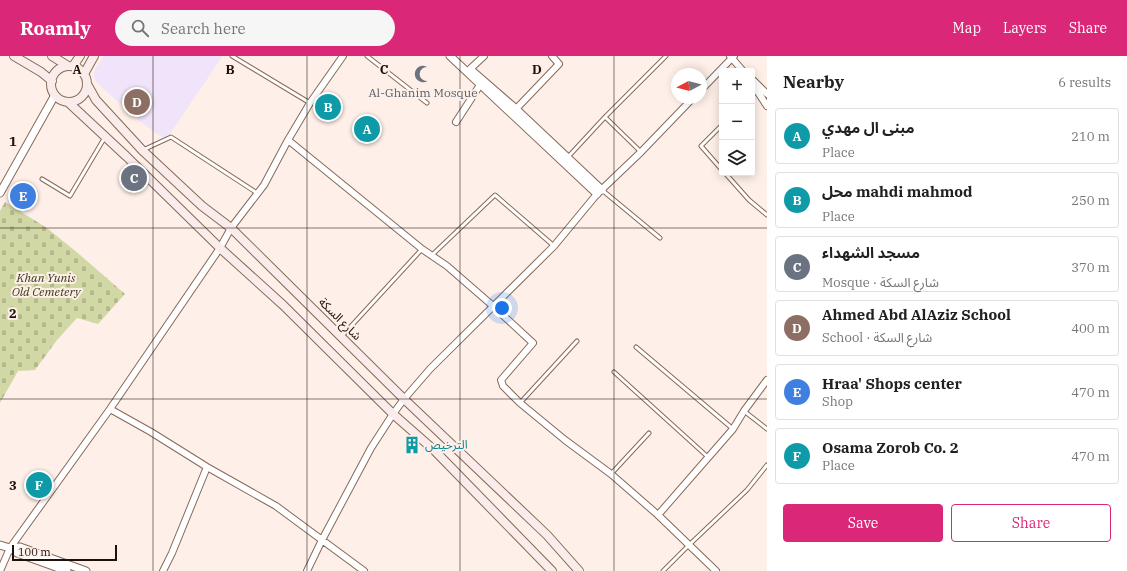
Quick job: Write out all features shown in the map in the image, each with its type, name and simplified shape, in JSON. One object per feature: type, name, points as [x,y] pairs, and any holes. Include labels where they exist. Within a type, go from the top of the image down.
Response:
[{"type":"main road","points":[[14,56],[41,72],[52,81]]},
{"type":"main road","points":[[52,56],[70,66],[79,68],[86,78],[87,84],[84,95],[79,99],[68,102]]},
{"type":"main road","points":[[80,56],[70,66],[62,67],[53,75],[52,87],[55,95],[68,102],[106,136],[220,248],[283,305],[393,414],[434,450],[552,571]]},
{"type":"main road","points":[[84,74],[94,56]]},
{"type":"main road","name":"شارع السكة","points":[[87,84],[96,100],[142,150],[202,206],[231,228],[404,399],[547,535],[579,571]]},
{"type":"street","points":[[0,571],[10,548],[110,409],[220,248],[231,228],[264,185],[310,103],[344,56]]},
{"type":"street","points":[[450,56],[480,85],[600,192]]},
{"type":"street","points":[[456,56],[516,109],[600,192]]},
{"type":"street","points":[[470,69],[484,56]]},
{"type":"street","points":[[516,109],[559,64],[552,56]]},
{"type":"street","points":[[707,84],[732,57],[741,68]]},
{"type":"street","points":[[755,82],[767,94]]},
{"type":"street","points":[[456,122],[480,85]]},
{"type":"street","points":[[755,94],[767,106]]},
{"type":"street","points":[[0,193],[55,95]]},
{"type":"street","points":[[307,571],[371,448],[404,399],[430,370],[554,246],[600,192],[687,104]]},
{"type":"street","points":[[288,140],[422,249],[447,266],[533,343],[501,380],[503,386],[520,403],[565,440],[611,474],[658,515],[716,571]]},
{"type":"street","points":[[658,515],[733,429],[744,411],[767,380]]},
{"type":"street","points":[[110,409],[276,506],[364,571]]},
{"type":"street","points":[[163,571],[172,553],[207,467]]},
{"type":"street","points":[[0,545],[10,548],[17,553],[67,571]]},
{"type":"street","points":[[10,548],[20,547],[86,571]]},
{"type":"lane","points":[[232,56],[310,103]]},
{"type":"lane","points":[[367,56],[427,103]]},
{"type":"lane","points":[[567,158],[605,117],[666,56]]},
{"type":"lane","points":[[605,117],[641,152]]},
{"type":"lane","points":[[719,128],[701,146],[719,167]]},
{"type":"lane","points":[[42,179],[70,196],[106,136]]},
{"type":"lane","points":[[142,150],[171,137],[257,194]]},
{"type":"lane","points":[[727,176],[749,200],[767,215]]},
{"type":"lane","points":[[600,192],[660,238]]},
{"type":"lane","points":[[432,256],[494,195],[554,246]]},
{"type":"lane","points":[[341,337],[422,249]]},
{"type":"lane","points":[[520,403],[577,340]]},
{"type":"lane","points":[[636,347],[733,429]]},
{"type":"lane","points":[[614,372],[709,458]]},
{"type":"lane","points":[[744,411],[767,429]]},
{"type":"lane","points":[[611,474],[649,433]]},
{"type":"lane","points":[[663,571],[747,490],[767,465]]},
{"type":"shaded area","points":[[104,56],[222,57],[167,138],[162,137],[141,122],[96,82],[94,77],[95,69]]},
{"type":"green space","name":"Khan Yunis Old Cemetery","points":[[5,202],[47,228],[125,294],[98,324],[77,318],[57,340],[35,370],[18,371],[0,403],[0,211]]},
{"type":"place","name":"Al-Ghanim Mosque","points":[[423,74]]},
{"type":"place","name":"Ahmed Abd AlAziz School","points":[[137,102]]},
{"type":"place","name":"محل mahdi mahmod","points":[[328,107]]},
{"type":"place","name":"مبنى ال مهدي","points":[[367,129]]},
{"type":"place","name":"مسجد الشهداء","points":[[134,178]]},
{"type":"place","name":"Hraa' Shops center","points":[[23,196]]},
{"type":"place","name":"الترخيص","points":[[412,445]]},
{"type":"place","name":"Osama Zorob Co. 2","points":[[39,485]]}]
